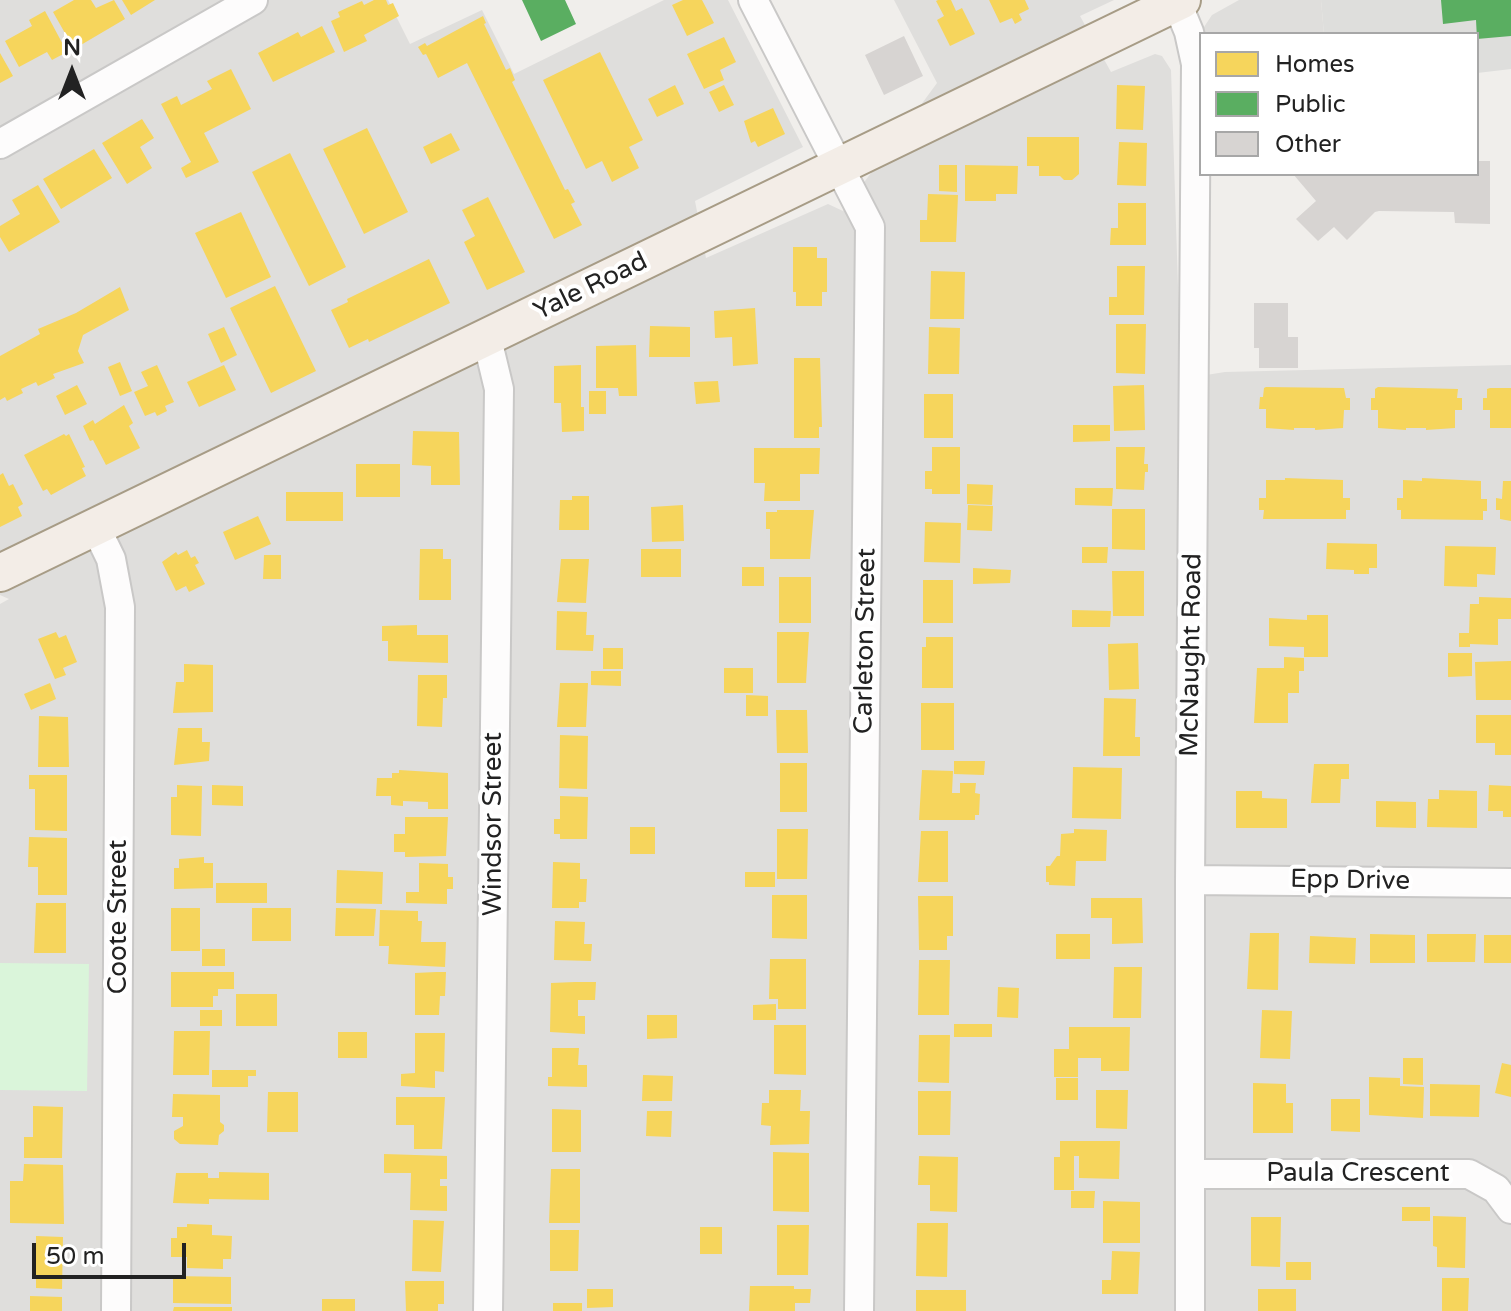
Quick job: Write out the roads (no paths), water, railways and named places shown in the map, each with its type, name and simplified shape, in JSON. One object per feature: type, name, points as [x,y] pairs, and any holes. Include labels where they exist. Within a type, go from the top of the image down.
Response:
[{"type":"main road","name":"Yale Road","points":[[0,573],[1179,1]]},
{"type":"street","points":[[0,144],[253,0]]},
{"type":"street","name":"Carleton Street","points":[[753,0],[870,227],[859,1311]]},
{"type":"street","name":"McNaught Road","points":[[1179,1],[1196,64],[1190,1311]]},
{"type":"street","name":"Windsor Street","points":[[487,339],[499,389],[488,1311]]},
{"type":"street","name":"Coote Street","points":[[96,528],[111,559],[120,607],[116,1311]]},
{"type":"street","name":"Epp Drive","points":[[1190,880],[1511,883]]},
{"type":"street","name":"Paula Crescent","points":[[1192,1174],[1469,1174],[1496,1189],[1511,1209]]}]
